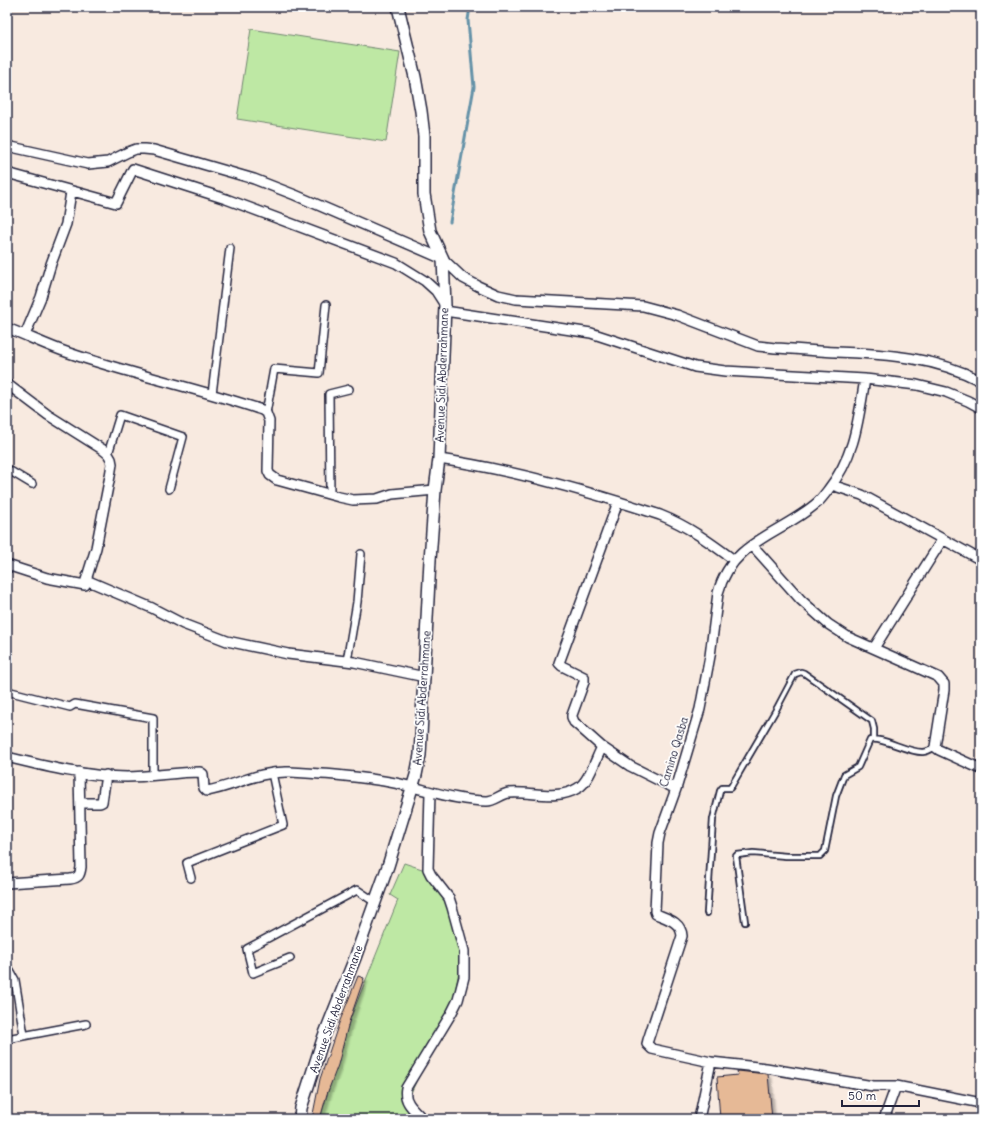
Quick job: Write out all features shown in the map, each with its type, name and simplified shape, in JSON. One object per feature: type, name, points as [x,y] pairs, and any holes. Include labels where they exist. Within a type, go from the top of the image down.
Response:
[{"type":"street","points":[[398,7],[415,77],[421,111],[424,136],[424,194],[430,231],[443,259]]},
{"type":"street","points":[[7,146],[88,164],[108,162],[136,149],[154,150],[254,179],[282,190],[443,259],[463,278],[498,295],[516,299],[643,306],[677,315],[758,346],[907,357],[952,367],[981,381]]},
{"type":"street","points":[[7,173],[71,192],[116,203],[133,169],[226,199],[396,263],[425,281],[436,292],[445,308],[590,333],[695,366],[725,371],[768,375],[865,379],[917,385],[946,392],[981,408]]},
{"type":"street","points":[[25,335],[41,297],[51,264],[66,224],[71,192]]},
{"type":"street","points":[[212,394],[230,248]]},
{"type":"street","name":"Avenue Sidi Abderrahmane","points":[[300,1119],[301,1108],[324,1036],[388,866],[411,787],[416,775],[420,755],[430,560],[435,490],[439,459],[445,308],[443,259]]},
{"type":"street","points":[[326,304],[319,372],[274,369],[266,413],[269,420],[268,467],[270,475],[277,480],[353,500],[371,500],[392,494],[435,490]]},
{"type":"street","points":[[7,328],[68,353],[212,394],[257,408],[266,413]]},
{"type":"street","name":"Camino Qasba","points":[[711,1062],[652,1049],[647,1044],[682,936],[681,930],[676,923],[656,914],[654,908],[660,833],[676,789],[705,684],[721,580],[734,560],[752,545],[818,501],[832,485],[848,457],[854,441],[865,379]]},
{"type":"street","points":[[7,384],[48,415],[102,449],[108,454],[112,464],[96,548],[84,585],[47,578],[7,565]]},
{"type":"street","points":[[330,494],[329,394],[349,390]]},
{"type":"street","points":[[108,454],[120,415],[183,437],[169,489]]},
{"type":"street","points":[[439,459],[471,464],[535,478],[618,502],[676,521],[734,560]]},
{"type":"street","points":[[7,469],[32,484]]},
{"type":"street","points":[[832,485],[862,495],[981,560]]},
{"type":"street","points":[[618,502],[559,663],[584,677],[584,682],[573,709],[572,717],[574,722],[602,747],[630,766],[676,789]]},
{"type":"street","points":[[874,648],[942,540]]},
{"type":"street","points":[[752,545],[801,600],[815,613],[848,637],[938,677],[944,684],[944,690],[935,747],[981,769]]},
{"type":"street","points":[[347,661],[357,602],[361,554]]},
{"type":"street","points":[[86,580],[152,608],[183,624],[227,641],[288,654],[347,661],[424,677]]},
{"type":"street","points":[[7,691],[70,707],[75,704],[153,718],[153,776]]},
{"type":"street","points":[[7,757],[79,772],[125,777],[200,772],[202,774],[204,788],[207,791],[272,773],[326,774],[382,780],[466,800],[487,801],[495,800],[509,793],[555,795],[578,788],[584,782],[602,747]]},
{"type":"street","points":[[7,882],[70,879],[78,877],[81,867],[79,772]]},
{"type":"street","points":[[191,878],[187,863],[283,825],[272,773]]},
{"type":"street","points":[[80,803],[100,803],[102,801],[106,775]]},
{"type":"street","points":[[423,1119],[408,1104],[405,1096],[406,1088],[451,1014],[462,987],[465,964],[460,933],[449,898],[428,869],[430,792]]},
{"type":"street","points":[[290,958],[253,972],[246,949],[357,890],[375,902]]},
{"type":"street","points":[[7,966],[14,980],[24,1035]]},
{"type":"street","points":[[7,1039],[86,1024]]},
{"type":"street","points":[[700,1119],[711,1062],[766,1068],[873,1086],[896,1086],[981,1103]]},
{"type":"street","points":[[884,1119],[896,1086]]},
{"type":"lane","points":[[707,913],[714,819],[720,791],[722,788],[730,788],[732,785],[796,674],[801,672],[804,673],[872,721],[874,739]]},
{"type":"lane","points":[[745,922],[736,856],[740,854],[753,853],[786,856],[820,856],[825,851],[836,796],[844,775],[858,767],[870,740],[874,739],[912,751],[924,752],[935,747]]},
{"type":"green space","points":[[251,29],[400,52],[386,142],[237,119]]},
{"type":"green space","points":[[404,863],[425,870],[448,899],[463,949],[454,998],[406,1104],[410,1119],[320,1119],[349,1022],[398,900],[390,895]]},
{"type":"building","points":[[358,976],[364,978],[349,1022],[338,1065],[327,1094],[320,1119],[312,1119],[320,1079],[339,1023]]},
{"type":"building","points":[[737,1071],[768,1074],[772,1119],[720,1119],[717,1077],[738,1075]]},
{"type":"waterway","points":[[450,222],[474,87],[468,20],[470,7]]}]
